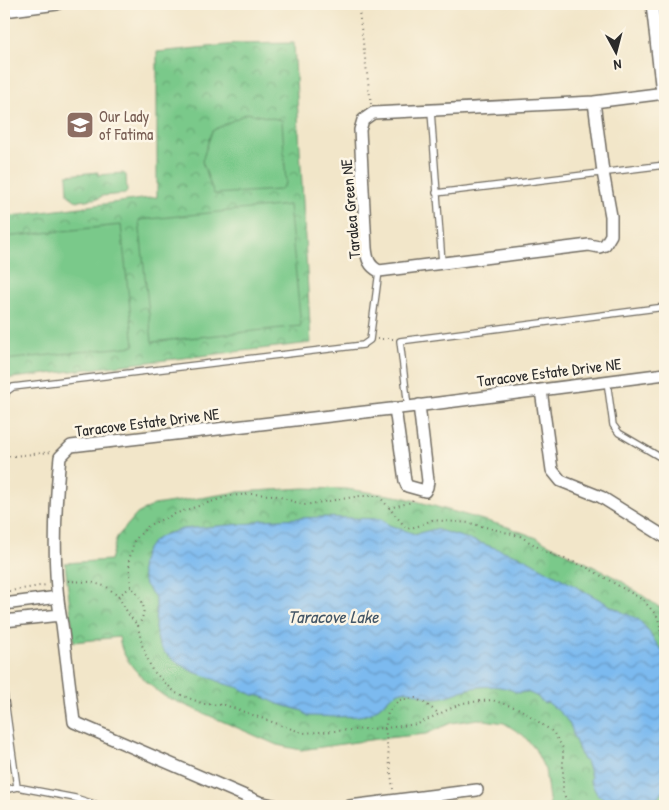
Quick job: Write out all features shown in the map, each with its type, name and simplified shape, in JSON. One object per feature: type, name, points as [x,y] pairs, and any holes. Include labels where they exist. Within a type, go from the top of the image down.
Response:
[{"type":"street","points":[[4,11],[57,4]]},
{"type":"street","points":[[373,113],[594,102],[664,93],[660,28],[652,4]]},
{"type":"street","name":"Taralea Green NE","points":[[373,113],[363,120],[360,130],[367,258],[374,268],[380,271],[588,245],[599,247],[605,245],[611,234],[612,227],[594,102]]},
{"type":"street","name":"Taracove Estate Drive NE","points":[[277,806],[259,802],[74,722],[58,598],[55,552],[55,520],[60,457],[71,446],[665,374]]},
{"type":"street","points":[[541,390],[552,470],[556,476],[561,481],[601,497],[665,537]]},
{"type":"street","points":[[396,408],[405,481],[407,486],[425,490],[428,481],[413,406]]},
{"type":"street","points":[[4,604],[58,598]]},
{"type":"street","points":[[4,621],[60,615]]},
{"type":"street","points":[[350,806],[395,804],[477,790]]},
{"type":"lane","points":[[431,111],[442,263]]},
{"type":"lane","points":[[436,192],[665,165]]},
{"type":"lane","points":[[4,404],[6,392],[13,387],[363,345],[370,340],[380,271]]},
{"type":"lane","points":[[413,406],[400,341],[665,307]]},
{"type":"lane","points":[[607,381],[613,424],[619,433],[665,460]]},
{"type":"lane","points":[[4,693],[17,787]]},
{"type":"lane","points":[[4,790],[17,787],[75,798],[101,806]]},
{"type":"path","points":[[358,4],[373,113]]},
{"type":"path","points":[[370,340],[392,338],[400,341]]},
{"type":"path","points":[[4,457],[52,452],[64,454]]},
{"type":"path","points":[[389,508],[412,502],[415,488]]},
{"type":"path","points":[[138,626],[143,618],[144,608],[139,595],[131,588],[129,561],[134,541],[149,525],[177,513],[229,496],[274,495],[304,505],[360,496],[379,496],[407,528],[432,520],[470,523],[520,536],[544,551],[586,567],[643,600],[658,618],[662,640],[665,645]]},
{"type":"path","points":[[65,580],[91,582],[107,587],[118,596],[128,615],[138,626],[142,645],[152,670],[176,694],[204,704],[225,705],[303,734],[418,724],[462,703],[492,700],[520,709],[553,732],[563,748],[563,792],[569,806]]},
{"type":"path","points":[[4,592],[46,586]]},
{"type":"path","points":[[118,596],[131,588]]},
{"type":"path","points":[[395,804],[385,728],[388,712],[398,700],[415,698],[438,713]]},
{"type":"green space","points":[[294,43],[311,343],[4,379],[4,217],[157,197],[157,52],[237,44]]},
{"type":"green space","points":[[247,113],[282,120],[286,183],[280,190],[214,194],[202,161],[212,131]]},
{"type":"green space","points":[[98,172],[98,175],[123,173],[126,175],[127,192],[125,194],[101,196],[100,198],[79,201],[68,195],[67,175]]},
{"type":"green space","points":[[289,205],[301,326],[152,342],[139,220]]},
{"type":"green space","points":[[121,225],[134,346],[4,360],[4,237]]},
{"type":"green space","name":"Taracove Lake","points":[[304,488],[347,489],[402,497],[508,527],[537,538],[620,580],[665,611],[665,806],[550,806],[545,770],[535,749],[523,735],[504,723],[478,719],[451,723],[426,734],[301,750],[277,745],[164,696],[147,682],[126,658],[119,637],[74,642],[65,563],[110,560],[117,537],[137,514],[154,505],[238,492]]},
{"type":"water","name":"Taracove Lake","points":[[321,517],[381,519],[389,525],[415,534],[435,529],[469,539],[524,558],[638,619],[665,652],[665,790],[647,806],[612,806],[605,802],[602,797],[598,796],[590,781],[591,777],[586,761],[583,760],[570,725],[560,712],[547,702],[544,703],[538,697],[528,692],[519,693],[499,687],[483,687],[435,698],[410,691],[402,691],[371,713],[365,715],[349,717],[307,716],[303,711],[278,704],[193,672],[165,653],[159,645],[155,628],[156,603],[154,596],[145,585],[141,570],[145,552],[152,542],[163,535],[182,529],[254,523],[260,520]]},
{"type":"place","name":"Our Lady of Fatima","points":[[80,125]]}]
